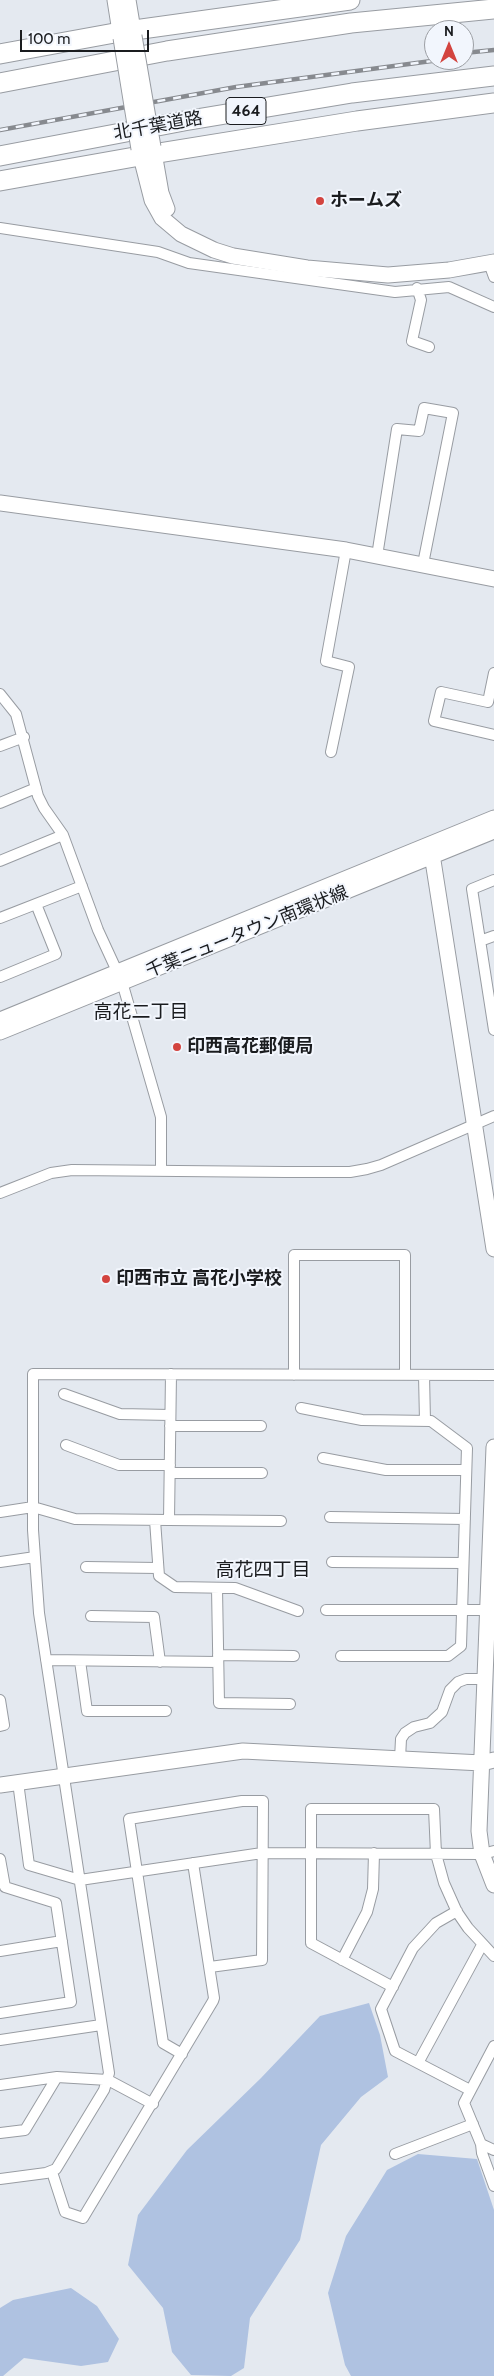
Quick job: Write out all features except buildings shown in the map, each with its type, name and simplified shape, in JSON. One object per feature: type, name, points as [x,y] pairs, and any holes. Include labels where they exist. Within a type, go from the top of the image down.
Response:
[{"type":"highway","points":[[0,54],[127,34],[264,6],[350,0]]},
{"type":"highway","points":[[0,83],[167,51],[342,25],[494,9]]},
{"type":"highway","name":"北千葉道路","points":[[0,156],[184,121],[343,94],[494,76]]},
{"type":"highway","name":"北千葉道路","points":[[0,181],[146,151],[357,120],[494,103]]},
{"type":"street","points":[[115,0],[127,34],[146,151],[169,213],[182,230],[198,243],[233,256],[361,273],[416,273],[492,267]]},
{"type":"street","points":[[127,34],[128,0]]},
{"type":"street","points":[[0,228],[158,252],[189,263],[395,292],[417,288],[449,286],[494,307]]},
{"type":"street","points":[[417,288],[421,300],[412,341],[430,347]]},
{"type":"street","points":[[377,556],[397,429],[419,431],[424,408],[453,413],[423,564]]},
{"type":"street","points":[[0,503],[346,550],[494,579]]},
{"type":"street","points":[[331,752],[349,668],[326,662],[346,550]]},
{"type":"street","points":[[494,673],[488,702],[441,692],[434,721],[494,735]]},
{"type":"street","points":[[0,694],[16,714],[24,736],[36,788],[44,808],[63,835],[98,930],[120,977],[161,1117],[161,1170]]},
{"type":"street","points":[[0,746],[24,736]]},
{"type":"street","points":[[0,803],[36,788]]},
{"type":"street","name":"千葉ニュータウン南環状線","points":[[0,1032],[120,977],[431,850],[494,818]]},
{"type":"street","name":"千葉ニュータウン南環状線","points":[[431,850],[494,831]]},
{"type":"street","points":[[0,861],[63,835]]},
{"type":"street","points":[[431,850],[473,1125],[490,1199],[494,1249]]},
{"type":"street","points":[[494,880],[472,889],[494,1030]]},
{"type":"street","points":[[0,918],[82,886]]},
{"type":"street","points":[[0,977],[56,954],[36,904]]},
{"type":"street","points":[[480,941],[494,936]]},
{"type":"street","name":"千葉ニュータウン南環状線","points":[[0,1020],[120,977]]},
{"type":"street","points":[[0,1194],[51,1173],[72,1170],[350,1172],[381,1165],[494,1116]]},
{"type":"street","points":[[294,1374],[294,1255],[405,1255],[405,1375]]},
{"type":"street","points":[[0,2179],[52,2172],[108,2080],[109,2073],[65,1774],[46,1660],[34,1557],[33,1374],[494,1375]]},
{"type":"street","points":[[169,1520],[171,1374]]},
{"type":"street","points":[[424,1375],[425,1421]]},
{"type":"street","points":[[64,1394],[120,1414],[170,1415]]},
{"type":"street","points":[[301,1408],[362,1420],[431,1421],[467,1448],[461,1646],[448,1656],[341,1656]]},
{"type":"street","points":[[170,1426],[261,1426]]},
{"type":"street","points":[[66,1445],[119,1465],[262,1473]]},
{"type":"street","points":[[494,1447],[485,1679],[488,1761],[480,1831],[488,1852],[494,1885]]},
{"type":"street","points":[[323,1458],[386,1470],[466,1470]]},
{"type":"street","points":[[0,1512],[33,1507],[75,1519],[281,1520]]},
{"type":"street","points":[[330,1516],[465,1518]]},
{"type":"street","points":[[155,1520],[159,1576],[175,1587],[235,1588],[298,1611]]},
{"type":"street","points":[[0,1562],[34,1557]]},
{"type":"street","points":[[332,1562],[463,1563]]},
{"type":"street","points":[[86,1567],[158,1568]]},
{"type":"street","points":[[217,1588],[219,1703],[290,1704]]},
{"type":"street","points":[[326,1610],[488,1610]]},
{"type":"street","points":[[91,1616],[154,1617],[160,1662]]},
{"type":"street","points":[[46,1660],[160,1662],[294,1656]]},
{"type":"street","points":[[80,1660],[87,1711],[166,1712]]},
{"type":"street","points":[[400,1759],[401,1739],[405,1733],[414,1727],[430,1723],[442,1712],[450,1690],[458,1682],[466,1679],[485,1679]]},
{"type":"street","points":[[0,1700],[4,1725],[0,1726]]},
{"type":"street","points":[[0,1785],[65,1774],[244,1751],[400,1759],[488,1761]]},
{"type":"street","points":[[18,1782],[29,1865],[80,1880],[262,1853],[436,1854],[488,1852]]},
{"type":"street","points":[[182,2054],[163,2044],[129,1819],[242,1801],[262,1801],[262,1960],[210,1967]]},
{"type":"street","points":[[393,1987],[310,1942],[310,1808],[434,1808],[436,1854],[444,1883],[457,1911],[482,1944],[494,1956]]},
{"type":"street","points":[[342,1960],[367,1912],[373,1889],[374,1853]]},
{"type":"street","points":[[0,1859],[3,1887],[56,1903],[71,2002],[0,2013]]},
{"type":"street","points":[[52,2172],[66,2212],[83,2218],[153,2104],[214,1998],[194,1863]]},
{"type":"street","points":[[457,1911],[436,1923],[414,1948],[381,2008],[395,2051],[470,2090]]},
{"type":"street","points":[[0,1951],[62,1941]]},
{"type":"street","points":[[418,2063],[482,1944]]},
{"type":"street","points":[[0,2040],[101,2025]]},
{"type":"street","points":[[494,2046],[464,2102],[482,2144],[482,2153],[494,2186]]},
{"type":"street","points":[[0,2085],[57,2077],[108,2080],[153,2104]]},
{"type":"street","points":[[0,2133],[26,2130],[57,2077]]},
{"type":"street","points":[[395,2154],[473,2124]]},
{"type":"street","points":[[482,2144],[494,2150]]},
{"type":"shaded area","points":[[369,2003],[380,2035],[388,2077],[361,2097],[321,2145],[300,2240],[250,2318],[244,2368],[231,2376],[191,2375],[172,2352],[163,2308],[128,2265],[138,2215],[187,2150],[261,2078],[320,2016]]},
{"type":"shaded area","points":[[418,2154],[477,2159],[494,2210],[494,2376],[351,2376],[345,2365],[328,2293],[346,2236],[387,2170]]},
{"type":"shaded area","points":[[71,2288],[97,2306],[119,2339],[108,2362],[81,2366],[24,2358],[3,2376],[0,2376],[0,2308],[13,2300]]},
{"type":"railway","points":[[474,52],[494,50]]},
{"type":"railway","points":[[0,130],[236,87],[424,62]]},
{"type":"place","name":"ホームズ","points":[[320,201]]},
{"type":"place","name":"印西高花郵便局","points":[[177,1047]]},
{"type":"place","name":"印西市立 高花小学校","points":[[106,1279]]},
{"type":"district","name":"高花二丁目","points":[[141,1012]]},
{"type":"district","name":"高花四丁目","points":[[263,1570]]}]
